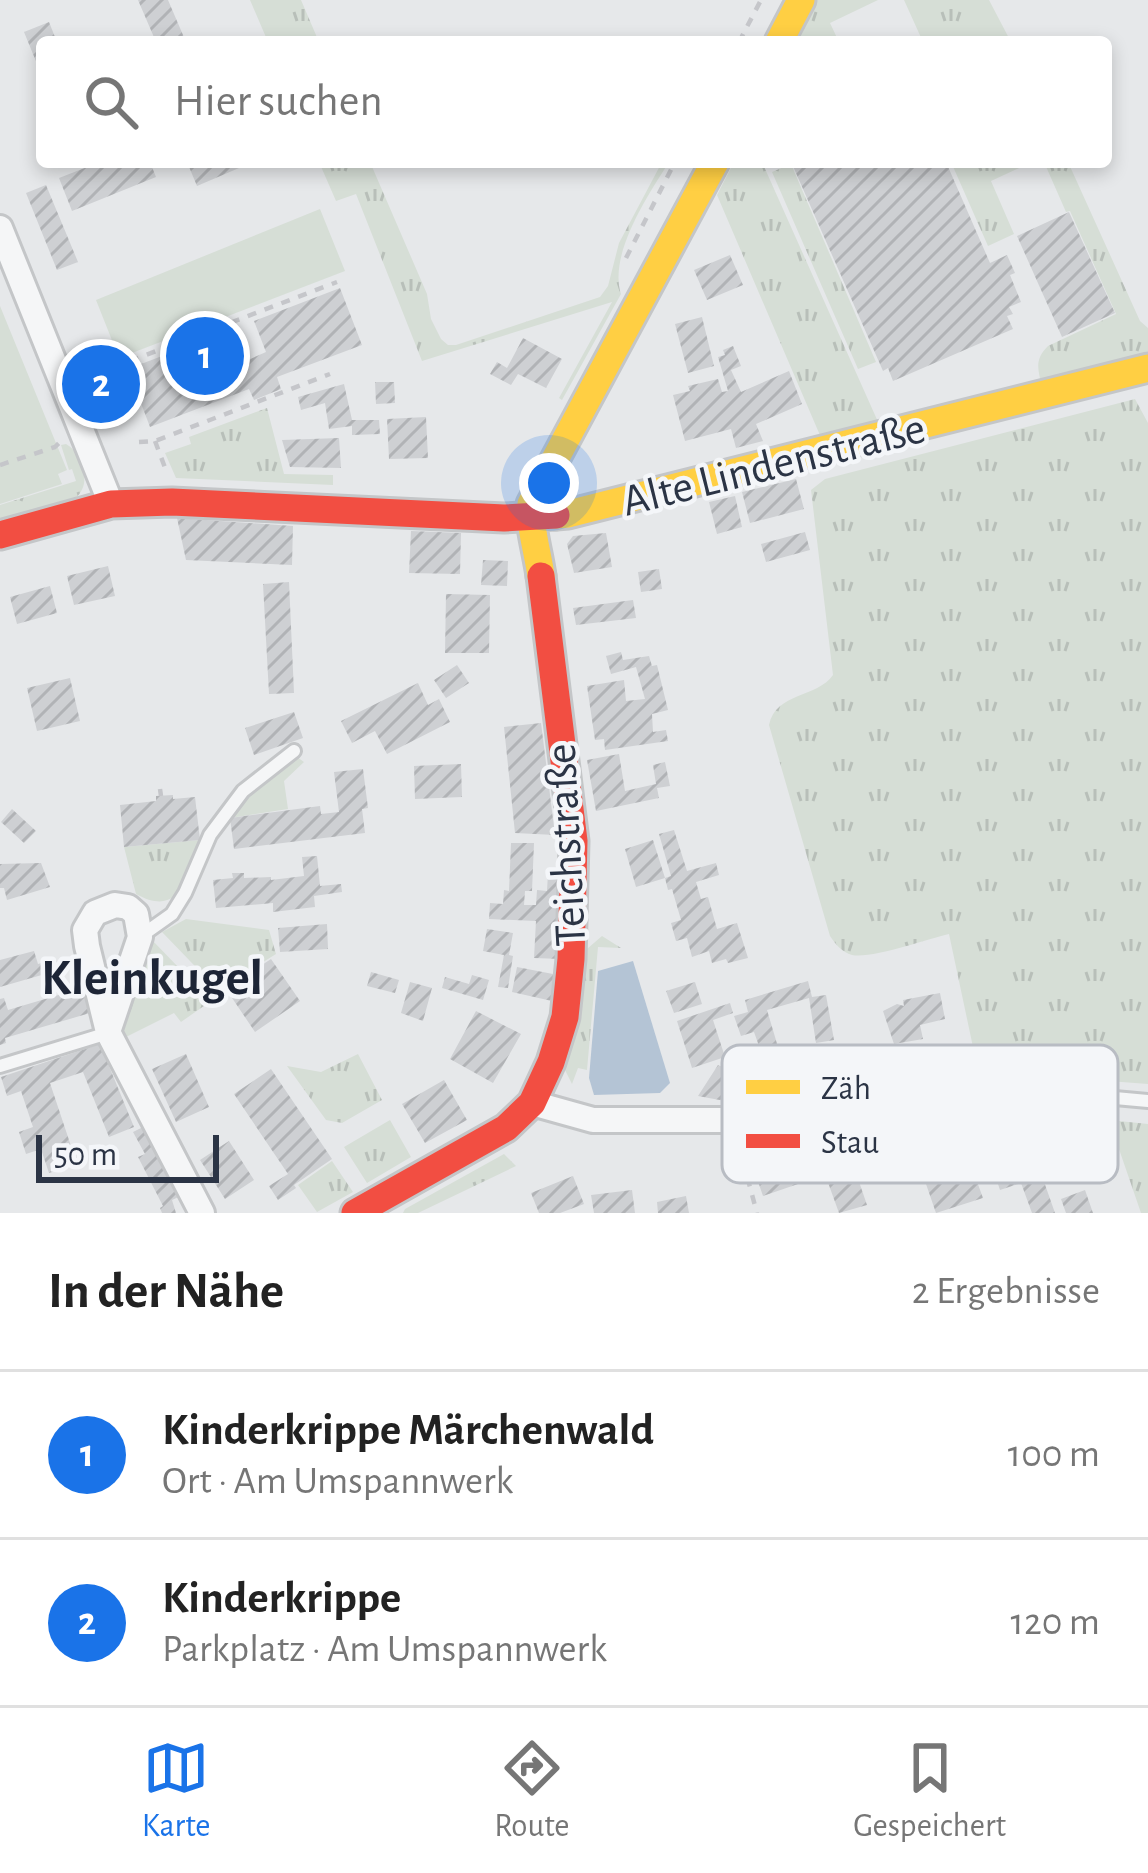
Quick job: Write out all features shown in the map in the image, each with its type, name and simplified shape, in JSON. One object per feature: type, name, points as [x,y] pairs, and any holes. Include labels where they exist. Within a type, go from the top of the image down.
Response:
[{"type":"street","points":[[782,36],[801,0]]},
{"type":"street","points":[[530,517],[531,504],[712,168]]},
{"type":"street","points":[[0,229],[111,504]]},
{"type":"street","name":"Alte Lindenstraße","points":[[0,535],[111,504],[182,502],[504,518],[568,514],[1148,368]]},
{"type":"street","name":"Teichstraße","points":[[355,1213],[506,1128],[532,1103],[565,1017],[574,842],[530,517]]},
{"type":"street","points":[[108,1033],[140,937],[136,914],[115,904],[95,913],[85,930],[108,1033],[202,1213]]},
{"type":"street","points":[[532,1103],[592,1120],[722,1120]]},
{"type":"lane","points":[[140,937],[172,914],[210,835],[244,791],[294,752]]},
{"type":"lane","points":[[0,1066],[108,1033]]},
{"type":"lane","points":[[1118,1098],[1148,1101]]},
{"type":"path","points":[[742,36],[761,0]]},
{"type":"path","points":[[130,361],[337,282]]},
{"type":"path","points":[[139,442],[155,442],[330,374]]},
{"type":"path","points":[[0,465],[56,447],[68,434]]},
{"type":"path","points":[[749,1183],[757,1213]]},
{"type":"green space","points":[[250,0],[301,0],[316,36],[265,36]]},
{"type":"green space","points":[[815,0],[878,0],[830,23],[836,36],[795,36]]},
{"type":"green space","points":[[904,0],[989,0],[1008,36],[920,36]]},
{"type":"green space","points":[[322,168],[373,168],[427,294],[431,319],[441,339],[456,345],[600,297],[608,286],[619,243],[659,168],[665,168],[625,243],[621,294],[562,400],[612,302],[422,361],[356,194],[336,201]]},
{"type":"green space","points":[[731,168],[765,168],[879,424],[822,440],[717,195]]},
{"type":"green space","points":[[793,168],[876,362],[858,369],[772,172]]},
{"type":"green space","points":[[954,168],[1019,168],[991,181],[1014,234],[988,246]]},
{"type":"green space","points":[[1047,168],[1071,168],[1140,321],[1148,328],[1148,358],[1042,387],[1039,360],[1048,346],[1116,314],[1070,211],[1066,212]]},
{"type":"green space","points":[[320,209],[345,271],[119,358],[96,300]]},
{"type":"green space","points":[[0,306],[67,470],[58,474],[62,484],[0,504]]},
{"type":"green space","points":[[1135,399],[1148,423],[1148,1084],[1118,1082],[1118,1045],[973,1045],[949,934],[861,955],[845,952],[830,936],[769,725],[780,706],[833,675],[811,490],[825,479]]},
{"type":"green space","points":[[267,408],[284,474],[333,475],[333,485],[176,478],[165,453],[191,444],[189,437]]},
{"type":"green space","points":[[66,444],[82,467],[80,493],[58,509],[0,525],[0,505],[76,481],[61,445]]},
{"type":"green space","points":[[297,757],[304,762],[284,781],[288,809],[230,818],[258,786]]},
{"type":"green space","points":[[200,840],[191,871],[172,898],[151,900],[136,894],[124,847]]},
{"type":"green space","points":[[186,919],[269,930],[276,954],[218,990],[162,932]]},
{"type":"green space","points":[[602,936],[621,948],[598,947],[587,1070],[578,1068],[572,1084],[564,1068],[580,955]]},
{"type":"green space","points":[[152,940],[211,1001],[181,1022],[174,1013],[124,1038],[119,1035]]},
{"type":"green space","points":[[358,1054],[382,1100],[342,1123],[326,1120],[287,1066],[321,1072]]},
{"type":"green space","points":[[390,1120],[411,1157],[367,1183],[344,1147]]},
{"type":"green space","points":[[1118,1121],[1148,1124],[1148,1213],[1141,1213],[1118,1146]]},
{"type":"green space","points":[[504,1154],[516,1166],[418,1213],[403,1213],[405,1209]]},
{"type":"green space","points":[[332,1161],[353,1192],[317,1212],[298,1185]]},
{"type":"water","points":[[633,961],[670,1083],[660,1093],[594,1095],[589,1078],[598,971]]},
{"type":"building","points":[[138,0],[168,0],[183,36],[153,36]]},
{"type":"building","points":[[49,22],[55,36],[36,36],[36,61],[24,32]]},
{"type":"building","points":[[85,168],[152,168],[156,177],[72,211],[59,178]]},
{"type":"building","points":[[190,168],[239,168],[197,186]]},
{"type":"building","points":[[794,168],[949,168],[990,263],[1007,255],[1015,273],[1010,275],[1021,302],[1009,307],[1013,329],[893,381],[888,368],[883,371]]},
{"type":"building","points":[[46,185],[78,262],[57,270],[26,193]]},
{"type":"building","points":[[1069,212],[1115,313],[1062,337],[1017,236]]},
{"type":"building","points":[[730,255],[743,285],[707,300],[694,270]]},
{"type":"building","points":[[340,288],[362,345],[277,377],[281,389],[254,400],[249,389],[150,427],[128,369],[217,335],[218,339],[238,332],[248,360],[266,352],[254,321]]},
{"type":"building","points":[[702,317],[714,366],[688,373],[675,324]]},
{"type":"building","points":[[523,338],[562,359],[546,388],[518,374],[511,385],[490,374],[497,362],[507,368]]},
{"type":"building","points":[[733,346],[741,366],[731,370],[741,392],[789,371],[802,404],[756,424],[763,441],[736,448],[731,429],[685,441],[673,395],[718,379],[722,392],[728,391],[718,357]]},
{"type":"building","points":[[375,382],[394,382],[395,403],[376,404]]},
{"type":"building","points":[[344,384],[352,420],[379,420],[380,434],[352,435],[352,426],[329,429],[325,403],[301,410],[298,397]]},
{"type":"building","points":[[426,417],[428,458],[389,459],[387,419]]},
{"type":"building","points":[[339,438],[341,468],[290,467],[282,440]]},
{"type":"building","points":[[796,479],[804,509],[750,523],[742,492]]},
{"type":"building","points":[[735,496],[742,527],[717,534],[709,502]]},
{"type":"building","points":[[177,518],[293,526],[292,565],[186,560]]},
{"type":"building","points":[[411,531],[461,533],[460,574],[409,573]]},
{"type":"building","points":[[805,532],[810,550],[766,562],[761,544]]},
{"type":"building","points":[[606,533],[612,567],[574,573],[567,544],[573,536]]},
{"type":"building","points":[[483,560],[508,561],[507,586],[481,585]]},
{"type":"building","points":[[108,566],[115,596],[74,605],[67,576]]},
{"type":"building","points":[[659,569],[662,589],[641,592],[638,572]]},
{"type":"building","points":[[289,582],[294,693],[269,694],[263,584]]},
{"type":"building","points":[[50,586],[57,613],[17,624],[10,597]]},
{"type":"building","points":[[446,594],[490,595],[489,653],[445,653]]},
{"type":"building","points":[[633,600],[636,618],[576,625],[573,608]]},
{"type":"building","points":[[621,652],[623,660],[649,656],[652,666],[657,665],[668,710],[652,714],[653,732],[666,730],[668,741],[605,750],[604,739],[595,740],[587,686],[624,680],[626,701],[645,699],[636,667],[611,674],[606,656]]},
{"type":"building","points":[[457,665],[469,683],[446,698],[434,680]]},
{"type":"building","points":[[70,678],[80,721],[37,731],[27,688]]},
{"type":"building","points":[[418,683],[428,705],[439,699],[450,722],[387,754],[375,731],[352,743],[341,721]]},
{"type":"building","points":[[294,712],[303,738],[254,755],[245,728]]},
{"type":"building","points":[[541,723],[555,835],[515,833],[504,727]]},
{"type":"building","points":[[619,754],[625,791],[656,784],[653,765],[665,762],[670,786],[657,788],[659,798],[596,811],[587,760]]},
{"type":"building","points":[[461,764],[462,797],[415,799],[414,766]]},
{"type":"building","points":[[363,769],[368,808],[362,809],[365,833],[234,849],[230,818],[320,806],[321,814],[339,812],[334,772]]},
{"type":"building","points":[[173,795],[173,799],[195,797],[200,840],[124,847],[120,805]]},
{"type":"building","points":[[12,809],[36,831],[24,843],[1,822]]},
{"type":"building","points":[[674,830],[687,871],[716,863],[719,875],[696,882],[701,899],[708,897],[717,929],[737,923],[748,958],[712,963],[709,951],[692,957],[687,938],[676,941],[671,923],[681,920],[665,878],[671,876],[659,834]]},
{"type":"building","points":[[653,840],[665,878],[636,887],[625,849]]},
{"type":"building","points":[[511,843],[534,843],[532,891],[525,891],[524,905],[536,905],[537,890],[547,891],[548,873],[564,873],[561,959],[534,958],[536,921],[489,919],[490,903],[503,904],[504,890],[509,891]]},
{"type":"building","points":[[317,856],[320,886],[341,884],[342,892],[314,896],[315,907],[273,912],[273,903],[216,908],[213,880],[233,878],[232,873],[271,880],[304,876],[302,857]]},
{"type":"building","points":[[41,863],[50,887],[7,900],[0,888],[0,864]]},
{"type":"building","points":[[327,924],[328,949],[280,952],[278,928]]},
{"type":"building","points":[[487,929],[513,933],[508,988],[498,987],[504,955],[483,951]]},
{"type":"building","points":[[34,951],[38,964],[56,959],[59,970],[0,987],[0,960]]},
{"type":"building","points":[[271,959],[300,1001],[255,1032],[226,989]]},
{"type":"building","points":[[517,967],[558,975],[552,1001],[512,992]]},
{"type":"building","points":[[371,972],[399,980],[395,993],[367,986]]},
{"type":"building","points":[[472,975],[489,980],[483,1000],[442,988],[445,977],[469,984]]},
{"type":"building","points":[[808,981],[812,997],[826,995],[834,1040],[816,1043],[809,998],[767,1010],[777,1045],[759,1045],[754,1032],[741,1036],[734,1016],[748,1012],[745,1000]]},
{"type":"building","points":[[410,982],[432,988],[423,1021],[401,1013]]},
{"type":"building","points":[[695,982],[702,1004],[674,1013],[666,991]]},
{"type":"building","points":[[82,988],[90,1013],[5,1038],[6,1043],[0,1045],[0,999],[4,998],[8,1010]]},
{"type":"building","points":[[940,993],[945,1019],[920,1025],[923,1039],[894,1044],[883,1011],[904,1006],[903,1000]]},
{"type":"building","points":[[730,1003],[733,1013],[713,1020],[722,1058],[692,1068],[677,1021]]},
{"type":"building","points":[[476,1011],[521,1034],[493,1083],[450,1059]]},
{"type":"building","points":[[100,1044],[134,1127],[109,1137],[83,1072],[50,1083],[77,1164],[49,1173],[41,1149],[26,1154],[19,1132],[33,1127],[21,1091],[7,1096],[1,1077]]},
{"type":"building","points":[[186,1054],[209,1107],[176,1122],[152,1069]]},
{"type":"building","points":[[718,1065],[722,1067],[722,1100],[698,1096]]},
{"type":"building","points":[[271,1069],[332,1159],[278,1200],[269,1186],[288,1174],[234,1094]]},
{"type":"building","points":[[444,1080],[467,1120],[425,1143],[402,1104]]},
{"type":"building","points":[[147,1125],[183,1195],[172,1200],[176,1213],[162,1213],[163,1206],[138,1157],[145,1154],[133,1132]]},
{"type":"building","points":[[229,1141],[254,1180],[225,1199],[200,1160]]},
{"type":"building","points":[[573,1176],[584,1204],[560,1213],[539,1213],[531,1193]]},
{"type":"building","points":[[759,1183],[798,1183],[798,1184],[763,1196]]},
{"type":"building","points":[[828,1183],[859,1183],[867,1205],[839,1213]]},
{"type":"building","points":[[978,1183],[983,1198],[936,1213],[926,1184]]},
{"type":"building","points":[[1021,1183],[1044,1183],[1055,1213],[1032,1213]]},
{"type":"building","points":[[632,1190],[635,1213],[594,1213],[591,1195]]},
{"type":"building","points":[[1085,1190],[1093,1213],[1066,1213],[1061,1199]]},
{"type":"building","points":[[686,1196],[689,1213],[658,1213],[657,1202]]},
{"type":"traffic: slow","points":[[782,36],[801,0]]},
{"type":"traffic: slow","points":[[541,576],[531,504],[712,168]]},
{"type":"traffic: slow","points":[[556,515],[1148,368]]},
{"type":"traffic: jam","points":[[0,535],[111,504],[172,502],[504,518],[556,515]]},
{"type":"traffic: jam","points":[[355,1213],[506,1128],[532,1103],[565,1017],[574,841],[541,576]]},
{"type":"place","name":"Kinderkrippe Märchenwald","points":[[205,356]]},
{"type":"place","name":"Kinderkrippe","points":[[101,384]]},
{"type":"district","name":"Kleinkugel","points":[[152,976]]}]
